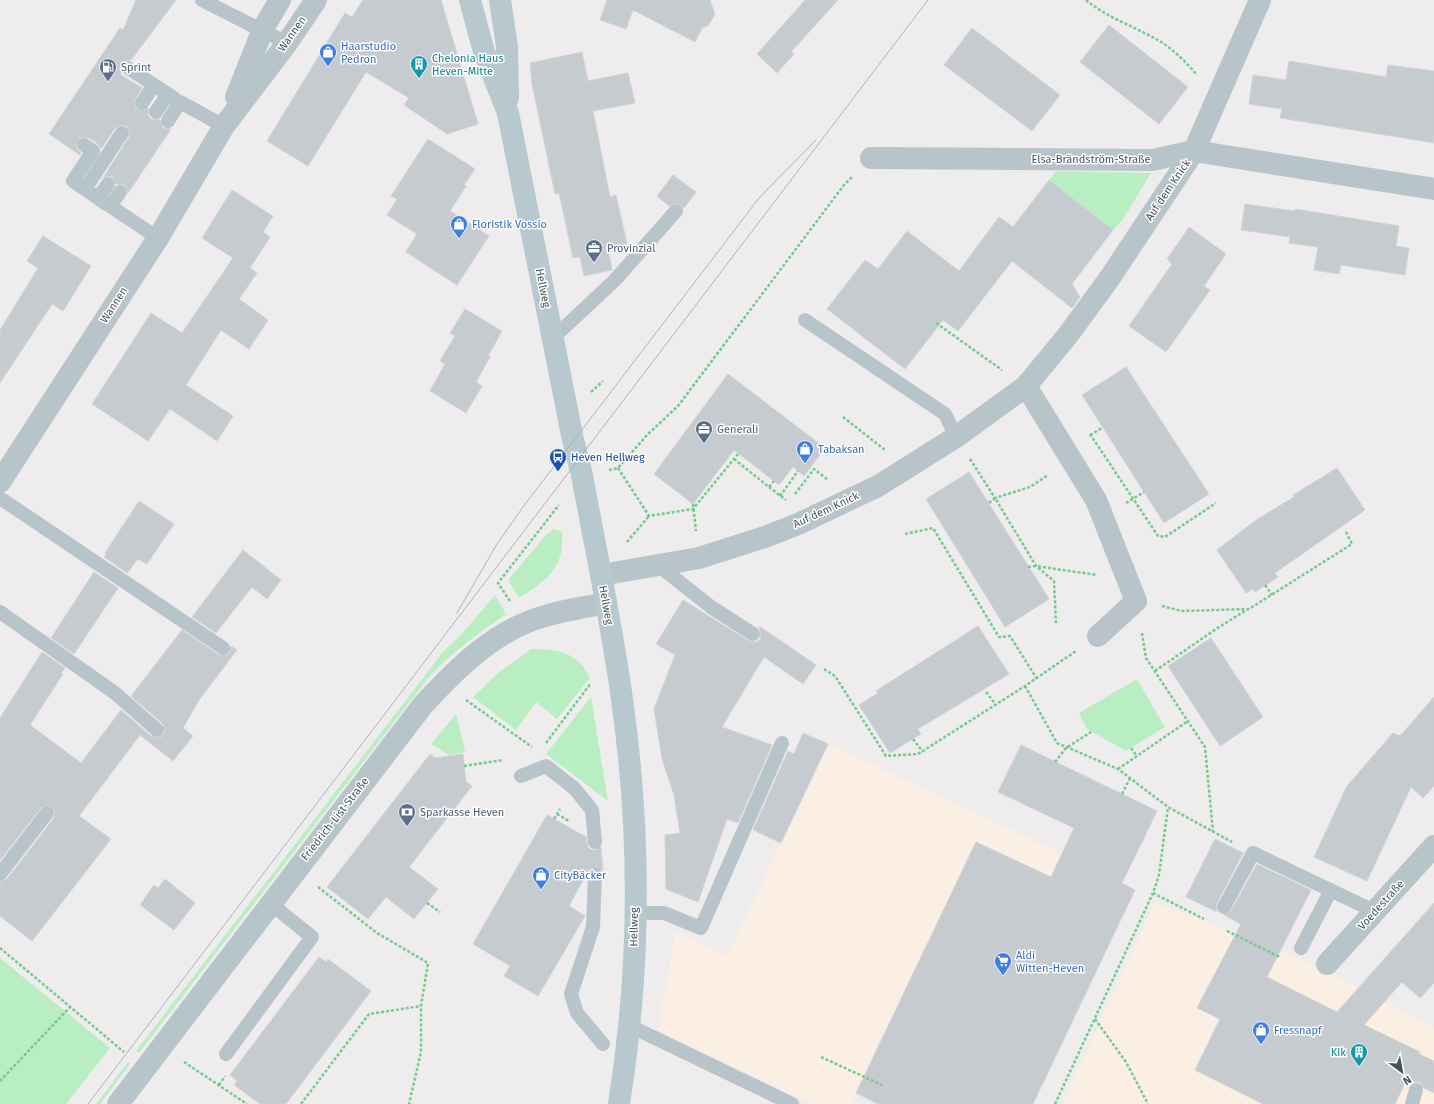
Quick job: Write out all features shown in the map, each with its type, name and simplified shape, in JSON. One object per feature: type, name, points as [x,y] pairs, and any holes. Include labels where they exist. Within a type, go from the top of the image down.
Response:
[{"type":"street","name":"Wannen","points":[[224,126],[263,30],[280,0]]},
{"type":"street","name":"Wannen","points":[[0,482],[158,238],[224,126],[287,42],[316,0]]},
{"type":"street","name":"Hellweg","points":[[470,0],[484,52],[508,114],[582,475],[615,653],[623,707],[635,829],[635,913],[630,1026],[619,1104]]},
{"type":"street","name":"Hellweg","points":[[500,0],[507,47],[508,114]]},
{"type":"street","points":[[1194,151],[1260,0]]},
{"type":"street","name":"Elsa-Brändström-Straße","points":[[871,158],[1152,160],[1194,151]]},
{"type":"street","name":"Auf dem Knick","points":[[601,575],[699,558],[766,537],[798,524],[878,486],[956,437],[1026,386],[1068,336],[1194,151],[1434,190]]},
{"type":"street","points":[[1026,386],[1096,500],[1129,580],[1136,601],[1098,636]]},
{"type":"street","name":"Friedrich-List-Straße","points":[[118,1104],[296,870],[423,706],[447,679],[491,642],[524,623],[545,616],[606,603]]},
{"type":"street","name":"Voedestraße","points":[[1327,964],[1434,846]]},
{"type":"lane","points":[[202,0],[287,42]]},
{"type":"lane","points":[[128,68],[180,102],[224,126]]},
{"type":"lane","points":[[142,104],[154,85]]},
{"type":"lane","points":[[156,112],[168,94]]},
{"type":"lane","points":[[168,121],[180,102]]},
{"type":"lane","points":[[85,189],[122,133]]},
{"type":"lane","points":[[84,145],[93,151],[73,181],[158,238]]},
{"type":"lane","points":[[98,198],[108,184]]},
{"type":"lane","points":[[110,206],[120,192]]},
{"type":"lane","points":[[553,338],[615,280],[676,211]]},
{"type":"lane","points":[[805,320],[945,414],[956,437]]},
{"type":"lane","points":[[0,498],[223,648]]},
{"type":"lane","points":[[658,565],[712,607],[753,634]]},
{"type":"lane","points":[[0,612],[114,693],[157,730]]},
{"type":"lane","points":[[635,913],[664,913],[701,928],[782,743]]},
{"type":"lane","points":[[521,776],[546,766],[574,788],[592,810],[595,842]]},
{"type":"lane","points":[[0,874],[48,813]]},
{"type":"lane","points":[[1224,907],[1253,853],[1374,911]]},
{"type":"lane","points":[[595,874],[593,927],[571,994],[577,1013],[603,1044]]},
{"type":"lane","points":[[1301,948],[1331,890]]},
{"type":"lane","points":[[226,1054],[312,938],[270,904]]},
{"type":"lane","points":[[630,1026],[792,1104]]},
{"type":"lane","points":[[1412,1104],[1416,1090]]},
{"type":"path","points":[[1086,0],[1096,9],[1158,40],[1188,65],[1218,98]]},
{"type":"path","points":[[582,475],[618,468],[647,435],[678,406],[844,185],[871,158]]},
{"type":"path","points":[[936,323],[1026,386]]},
{"type":"path","points":[[842,417],[908,468]]},
{"type":"path","points":[[1090,435],[1102,428]]},
{"type":"path","points":[[1087,430],[1158,536],[1165,537],[1216,503]]},
{"type":"path","points":[[956,437],[1036,566],[1054,581],[1056,624]]},
{"type":"path","points":[[618,468],[648,516],[693,509],[738,454]]},
{"type":"path","points":[[734,459],[769,486],[774,481]]},
{"type":"path","points":[[988,503],[995,498],[1030,487],[1071,460]]},
{"type":"path","points":[[780,496],[798,471]]},
{"type":"path","points":[[905,534],[933,528],[999,637],[1010,636],[1037,679]]},
{"type":"path","points":[[501,588],[498,583],[540,530]]},
{"type":"path","points":[[1155,671],[1216,629],[1352,544],[1344,530]]},
{"type":"path","points":[[1028,567],[1036,566],[1129,580]]},
{"type":"path","points":[[1265,585],[1272,595]]},
{"type":"path","points":[[1025,686],[1057,744],[1118,769],[1168,807],[1213,832],[1205,747],[1146,658],[1136,601],[1182,611],[1249,609]]},
{"type":"path","points":[[824,669],[835,676],[886,756],[918,754],[1037,679],[1098,636]]},
{"type":"path","points":[[544,746],[615,653]]},
{"type":"path","points":[[986,692],[996,705]]},
{"type":"path","points":[[1118,769],[1188,721]]},
{"type":"path","points":[[1055,762],[1066,748],[1091,732]]},
{"type":"path","points":[[913,739],[923,752]]},
{"type":"path","points":[[1131,748],[1138,756]]},
{"type":"path","points":[[464,766],[510,759]]},
{"type":"path","points":[[1122,794],[1130,778]]},
{"type":"path","points":[[1055,1104],[1153,893],[1159,875],[1168,807]]},
{"type":"path","points":[[296,870],[377,933],[428,963],[421,1006],[421,1052],[409,1104]]},
{"type":"path","points":[[1153,893],[1210,922]]},
{"type":"path","points":[[427,903],[440,912]]},
{"type":"path","points":[[1224,930],[1287,961]]},
{"type":"path","points":[[0,948],[109,1040],[146,1068]]},
{"type":"path","points":[[301,1104],[369,1014],[421,1006]]},
{"type":"path","points":[[0,1081],[70,1007]]},
{"type":"path","points":[[1095,1018],[1126,1062],[1148,1104]]},
{"type":"path","points":[[162,1047],[247,1104]]},
{"type":"path","points":[[821,1057],[882,1084]]},
{"type":"shaded area","points":[[829,744],[1136,889],[1033,1104],[878,1104],[857,1094],[853,1104],[814,1104],[658,1030],[676,931],[727,956]]},
{"type":"shaded area","points":[[1155,902],[1306,962],[1434,1028],[1434,1104],[1063,1104]]},
{"type":"green space","points":[[1056,171],[1151,173],[1122,221],[1113,230],[1049,180]]},
{"type":"green space","points":[[554,529],[562,532],[562,544],[557,564],[546,579],[519,598],[508,580],[546,535]]},
{"type":"green space","points":[[495,595],[506,614],[475,636],[428,678],[139,1053],[136,1051],[443,652],[460,636]]},
{"type":"green space","points":[[531,649],[558,651],[573,657],[580,662],[590,678],[557,719],[536,702],[516,730],[473,697],[498,673]]},
{"type":"green space","points":[[1137,679],[1165,727],[1126,751],[1087,729],[1079,713]]},
{"type":"green space","points":[[591,697],[608,801],[546,754]]},
{"type":"green space","points":[[456,714],[465,752],[449,755],[431,744]]},
{"type":"green space","points":[[0,958],[110,1048],[66,1104],[0,1104]]},
{"type":"green space","points":[[128,1062],[130,1064],[100,1104],[96,1104]]},
{"type":"building","points":[[136,0],[176,0],[131,60],[124,61],[120,68],[121,75],[142,88],[135,99],[135,107],[141,111],[149,108],[148,115],[151,119],[160,120],[163,128],[171,129],[128,193],[125,185],[116,184],[113,177],[108,176],[103,178],[129,137],[130,133],[127,126],[122,125],[115,128],[101,149],[98,144],[89,138],[80,138],[76,145],[77,149],[81,153],[80,155],[49,134],[120,28],[123,30]]},
{"type":"building","name":"Chelonia Haus Heven-Mitte","points":[[363,0],[441,0],[478,124],[447,134],[404,105],[409,98],[366,72],[308,166],[267,141],[345,13],[352,17]]},
{"type":"building","points":[[607,0],[710,0],[715,14],[708,26],[702,28],[695,42],[633,10],[626,29],[600,20]]},
{"type":"building","points":[[805,0],[838,0],[791,52],[794,54],[777,73],[757,54]]},
{"type":"building","points":[[1109,25],[1188,87],[1159,124],[1080,62]]},
{"type":"building","points":[[972,28],[1060,95],[1032,131],[944,65]]},
{"type":"building","points":[[582,52],[588,81],[628,73],[635,103],[593,111],[610,197],[616,195],[627,244],[608,248],[612,270],[584,276],[580,257],[573,258],[559,193],[555,194],[532,84],[530,63]]},
{"type":"building","points":[[1289,61],[1386,77],[1388,65],[1434,71],[1434,143],[1280,118],[1282,109],[1249,104],[1253,75],[1286,80]]},
{"type":"building","points":[[428,139],[475,169],[464,185],[466,186],[450,211],[489,236],[457,285],[406,252],[417,234],[387,215],[397,199],[391,196]]},
{"type":"building","points":[[673,175],[696,192],[684,208],[677,203],[669,206],[657,196]]},
{"type":"building","points":[[1049,180],[1113,230],[1072,284],[1080,297],[1072,308],[1012,261],[958,331],[943,320],[905,369],[827,309],[865,260],[878,269],[907,231],[959,271],[999,217],[1013,227]]},
{"type":"building","points":[[232,190],[273,216],[263,232],[270,237],[250,268],[257,273],[239,299],[268,320],[249,349],[221,330],[186,385],[233,416],[217,441],[170,409],[148,441],[92,404],[151,313],[182,333],[233,258],[202,238]]},
{"type":"building","points":[[1245,204],[1295,211],[1295,209],[1399,226],[1396,246],[1409,248],[1405,275],[1341,265],[1339,274],[1314,270],[1318,247],[1289,243],[1290,237],[1241,230]]},
{"type":"building","points":[[1189,227],[1226,254],[1204,286],[1210,290],[1166,352],[1129,326],[1172,264],[1167,259]]},
{"type":"building","points":[[43,236],[91,266],[63,311],[52,304],[0,383],[0,330],[38,268],[27,261]]},
{"type":"building","points":[[465,309],[502,331],[476,382],[482,386],[466,413],[430,391],[445,364],[440,361],[455,336],[450,333]]},
{"type":"building","points":[[1126,367],[1209,494],[1164,523],[1082,395]]},
{"type":"building","points":[[728,374],[825,448],[804,476],[793,467],[779,485],[734,450],[693,504],[654,474]]},
{"type":"building","points":[[1337,468],[1365,510],[1275,573],[1278,577],[1255,592],[1253,589],[1246,593],[1217,550],[1256,520]]},
{"type":"building","points":[[969,472],[1049,599],[1005,627],[926,499]]},
{"type":"building","points":[[139,501],[174,524],[147,564],[138,559],[127,573],[104,557],[106,554],[105,553]]},
{"type":"building","points":[[243,550],[281,580],[267,599],[252,587],[216,633],[192,617]]},
{"type":"building","points":[[94,572],[118,588],[74,654],[51,638]]},
{"type":"building","points":[[683,600],[749,641],[757,642],[760,639],[761,634],[759,626],[816,665],[803,684],[764,657],[722,727],[772,745],[738,823],[727,819],[698,902],[666,889],[665,835],[680,833],[674,795],[662,759],[654,709],[675,655],[656,644]]},
{"type":"building","points":[[978,626],[1009,674],[918,729],[921,734],[890,753],[859,705],[878,693],[876,691]]},
{"type":"building","points":[[182,630],[219,655],[227,655],[230,652],[231,646],[237,650],[199,700],[183,728],[193,736],[173,761],[140,735],[79,816],[111,839],[32,941],[0,916],[0,882],[7,879],[54,818],[55,810],[48,805],[41,808],[0,860],[0,718],[42,652],[65,668],[61,673],[63,674],[30,725],[81,763],[121,710],[151,736],[160,738],[165,732],[163,724],[131,696]]},
{"type":"building","points":[[1211,638],[1263,717],[1220,746],[1168,666]]},
{"type":"building","points":[[1434,697],[1434,786],[1423,798],[1411,787],[1367,881],[1314,857],[1347,786],[1393,733],[1400,736]]},
{"type":"building","points":[[803,733],[828,744],[781,843],[753,830],[788,751],[794,754]]},
{"type":"building","name":"Aldi Witten-Heven","points":[[1021,745],[1157,811],[1122,883],[1135,890],[1033,1104],[878,1104],[856,1093],[976,842],[1051,877],[1074,828],[998,792]]},
{"type":"building","name":"Sparkasse Heven","points":[[430,754],[435,758],[463,754],[466,782],[472,786],[409,867],[438,889],[414,919],[386,897],[368,919],[327,887]]},
{"type":"building","name":"CityBäcker","points":[[547,815],[586,837],[588,847],[591,850],[596,850],[601,847],[603,871],[596,866],[588,870],[569,906],[585,916],[538,996],[504,976],[510,966],[473,944]]},
{"type":"building","points":[[1215,839],[1243,853],[1217,903],[1217,912],[1186,897]]},
{"type":"building","points":[[1257,864],[1311,890],[1267,977],[1337,1012],[1434,903],[1434,983],[1420,998],[1402,982],[1364,1025],[1420,1052],[1419,1054],[1434,1061],[1434,1093],[1424,1088],[1419,1082],[1413,1082],[1407,1079],[1395,1104],[1263,1104],[1195,1070],[1220,1019],[1197,1008],[1241,924],[1224,915],[1231,911]]},
{"type":"building","points":[[165,879],[195,903],[174,930],[140,905],[154,885],[158,888]]},
{"type":"building","points":[[319,957],[326,962],[328,959],[371,991],[286,1104],[260,1104],[234,1085],[237,1081],[230,1075]]},
{"type":"tram line","points":[[88,1104],[928,0]]},
{"type":"tram line","points":[[457,613],[497,544],[523,507],[759,198],[816,140]]},
{"type":"place","name":"Haarstudio Pedron","points":[[328,67]]},
{"type":"place","name":"Chelonia Haus Heven-Mitte","points":[[419,79]]},
{"type":"place","name":"Sprint","points":[[108,82]]},
{"type":"place","name":"Floristik Vossio","points":[[459,239]]},
{"type":"place","name":"Provinzial","points":[[594,263]]},
{"type":"place","name":"Generali","points":[[704,444]]},
{"type":"place","name":"Tabaksan","points":[[805,464]]},
{"type":"place","name":"Heven Hellweg","points":[[558,472]]},
{"type":"place","name":"Sparkasse Heven","points":[[407,827]]},
{"type":"place","name":"CityBäcker","points":[[541,890]]},
{"type":"place","name":"Aldi Witten-Heven","points":[[1003,976]]},
{"type":"place","name":"Fressnapf","points":[[1261,1045]]},
{"type":"place","name":"Kik","points":[[1359,1067]]}]
